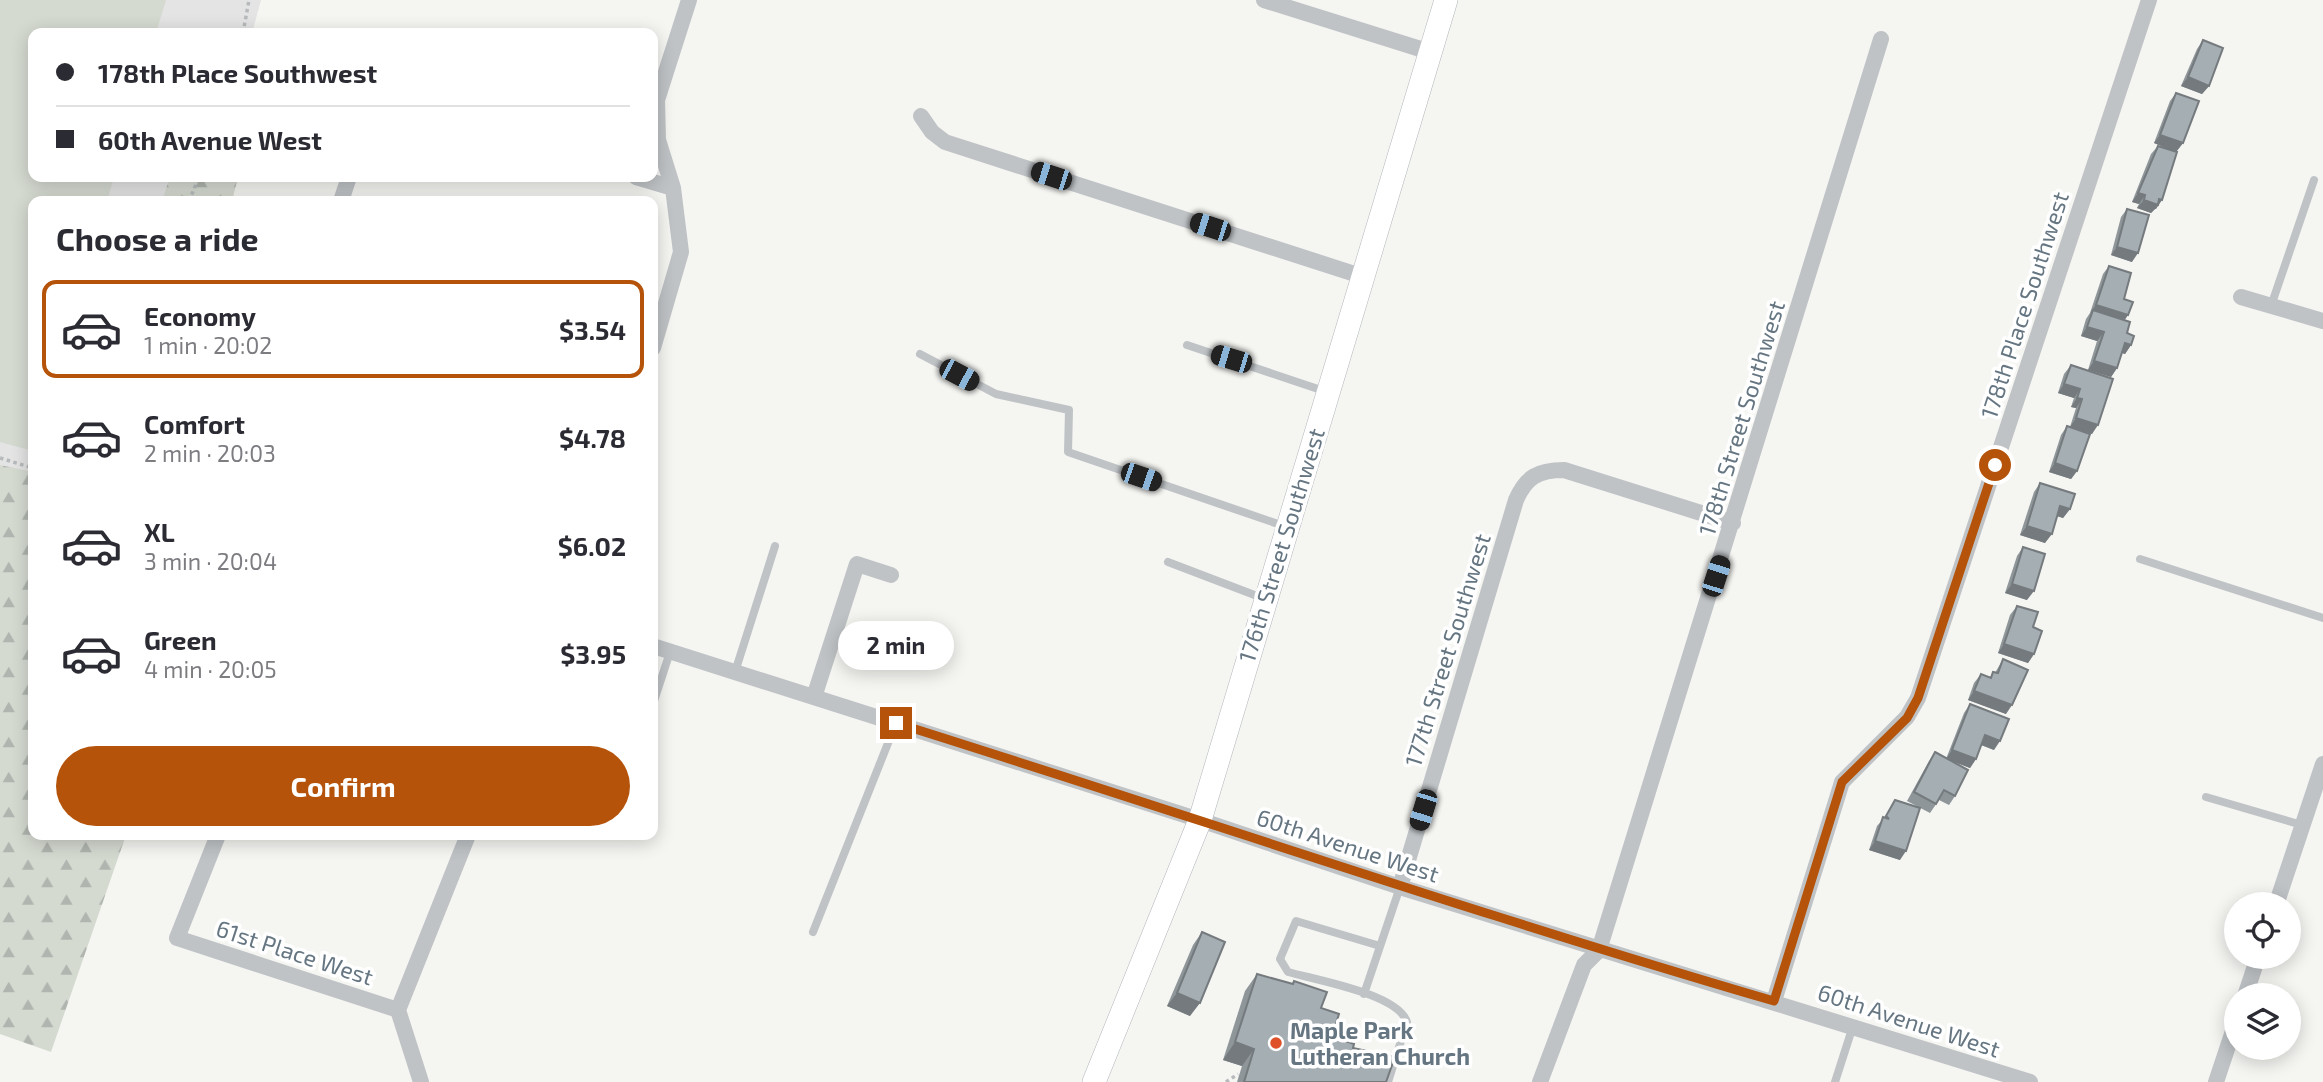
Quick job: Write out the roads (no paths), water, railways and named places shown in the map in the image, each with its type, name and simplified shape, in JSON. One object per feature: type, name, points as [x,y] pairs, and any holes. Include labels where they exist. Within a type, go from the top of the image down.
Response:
[{"type":"street","points":[[658,97],[689,0]]},
{"type":"street","points":[[1264,0],[1430,52]]},
{"type":"street","name":"176th Street Southwest","points":[[1094,1082],[1200,820],[1446,0]]},
{"type":"street","name":"178th Place Southwest","points":[[1774,1001],[1842,782],[1907,718],[1918,698],[2149,0]]},
{"type":"street","name":"178th Street Southwest","points":[[1540,1082],[1584,965],[1599,950],[1881,39]]},
{"type":"street","points":[[921,116],[932,132],[945,142],[1362,276]]},
{"type":"street","points":[[658,140],[673,188],[681,252],[658,331]]},
{"type":"street","points":[[653,182],[673,188]]},
{"type":"street","points":[[2241,297],[2323,321]]},
{"type":"street","name":"177th Street Southwest","points":[[1399,887],[1521,488],[1538,472],[1564,470],[1733,523]]},
{"type":"street","points":[[814,697],[856,564],[891,575]]},
{"type":"street","name":"60th Avenue West","points":[[658,648],[1200,820],[1399,887],[1599,950],[1774,1001],[2026,1082]]},
{"type":"street","points":[[2280,892],[2323,764]]},
{"type":"street","name":"61st Place West","points":[[216,840],[177,938],[398,1010]]},
{"type":"street","points":[[421,1082],[398,1010],[466,840]]},
{"type":"street","points":[[2216,1082],[2224,1058]]},
{"type":"lane","points":[[2271,306],[2314,180]]},
{"type":"lane","points":[[1187,345],[1327,392]]},
{"type":"lane","points":[[920,354],[996,394],[1069,410],[1068,452],[1287,527]]},
{"type":"lane","points":[[735,672],[775,545]]},
{"type":"lane","points":[[2140,559],[2323,618]]},
{"type":"lane","points":[[1168,562],[1265,599]]},
{"type":"lane","points":[[658,689],[670,652]]},
{"type":"lane","points":[[813,932],[896,723]]},
{"type":"lane","points":[[2206,797],[2302,825]]},
{"type":"lane","points":[[1364,994],[1399,887]]},
{"type":"lane","points":[[1380,946],[1296,921],[1280,959],[1288,972],[1397,1006],[1407,1021],[1388,1082]]},
{"type":"lane","points":[[1835,1082],[1853,1026]]},
{"type":"place","name":"Maple Park Lutheran Church","points":[[1276,1043]]}]
